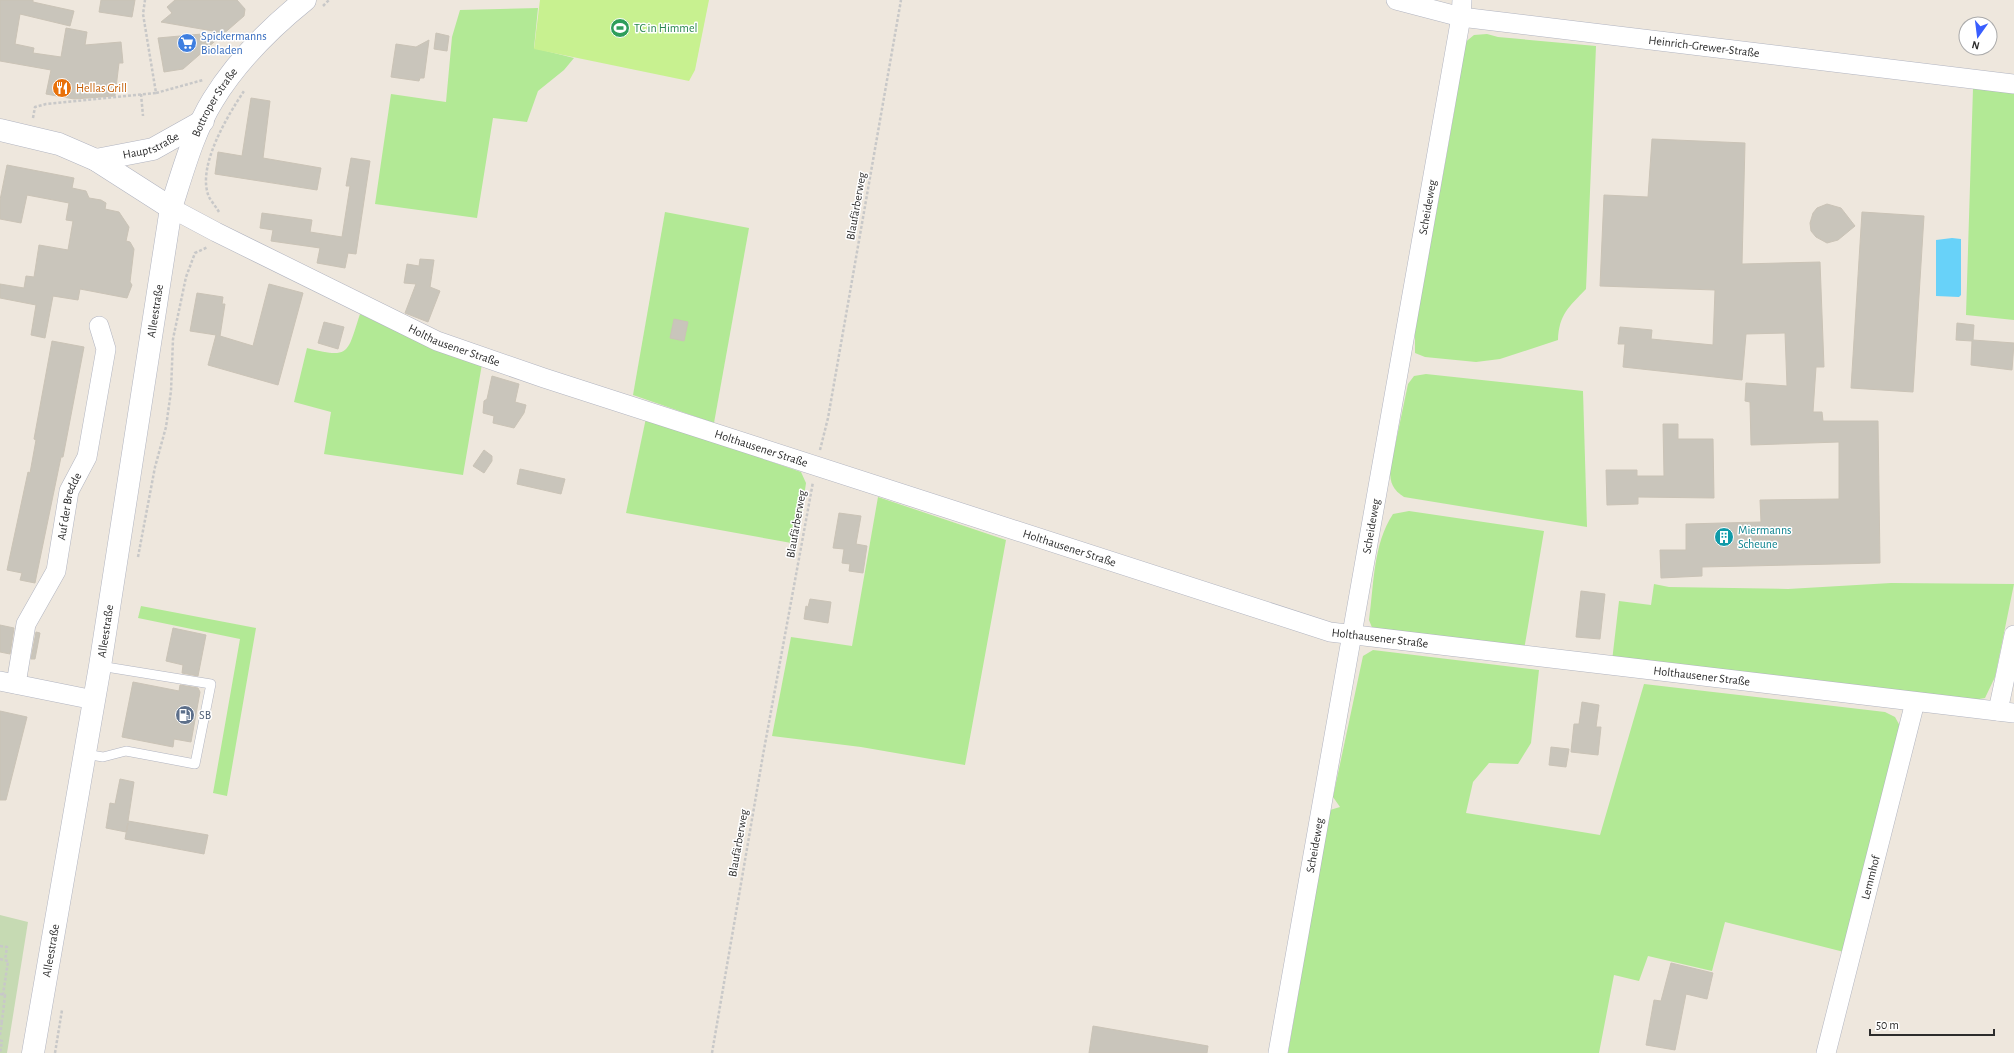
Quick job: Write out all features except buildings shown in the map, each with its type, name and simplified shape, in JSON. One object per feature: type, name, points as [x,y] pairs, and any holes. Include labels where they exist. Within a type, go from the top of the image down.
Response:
[{"type":"main road","name":"Bottroper Straße","points":[[172,208],[185,165],[203,121],[220,90],[236,66],[261,39],[312,5]]},
{"type":"main road","name":"Hauptstraße","points":[[96,160],[153,149],[203,121]]},
{"type":"main road","name":"Hauptstraße","points":[[0,130],[59,144],[96,160],[172,208]]},
{"type":"main road","name":"Alleestraße","points":[[33,1053],[100,666],[172,208]]},
{"type":"street","name":"Heinrich-Grewer-Straße","points":[[1396,0],[2014,84]]},
{"type":"street","name":"Scheideweg","points":[[1278,1053],[1353,636],[1461,9]]},
{"type":"street","name":"Holthausener Straße","points":[[172,208],[216,232],[437,341],[816,466],[1330,632],[1353,636],[2006,712]]},
{"type":"street","name":"Auf der Bredde","points":[[94,700],[8,682],[26,624],[56,571],[69,491],[87,457],[106,349],[99,326]]},
{"type":"street","points":[[2006,712],[2014,635]]},
{"type":"street","name":"Lemmhof","points":[[1826,1053],[1916,702]]},
{"type":"lane","points":[[85,754],[103,757],[126,751],[195,764],[211,684],[100,666]]},
{"type":"path","points":[[145,0],[143,14],[156,93]]},
{"type":"path","points":[[312,5],[330,0]]},
{"type":"path","name":"Blaufärberweg","points":[[712,1053],[762,755],[816,466],[828,418],[901,0]]},
{"type":"path","points":[[28,136],[35,107],[156,93],[204,80],[220,90]]},
{"type":"path","points":[[171,370],[173,339],[186,277],[195,253],[210,246],[221,216],[208,195],[206,173],[213,150],[229,114],[248,86]]},
{"type":"path","points":[[141,94],[143,116]]},
{"type":"path","points":[[0,946],[7,947],[5,960]]},
{"type":"path","points":[[0,958],[8,961],[1,994],[5,995],[0,1035]]},
{"type":"path","points":[[0,1040],[2,1041],[0,1053]]},
{"type":"green space","name":"TC in Himmel","points":[[540,0],[709,0],[695,70],[689,81],[534,49]]},
{"type":"green space","points":[[538,8],[534,48],[574,58],[564,70],[538,91],[527,122],[493,118],[477,218],[375,204],[391,94],[446,102],[452,37],[460,10]]},
{"type":"green space","points":[[1487,34],[1498,37],[1596,46],[1586,289],[1570,306],[1563,317],[1560,324],[1558,340],[1500,359],[1476,362],[1425,357],[1415,353],[1415,332],[1455,107],[1463,44],[1474,35]]},
{"type":"green space","points":[[1973,88],[2014,92],[2014,320],[1966,315]]},
{"type":"green space","points":[[665,212],[749,228],[714,423],[633,395]]},
{"type":"green space","points":[[360,314],[421,343],[482,364],[463,475],[324,454],[331,412],[294,402],[307,348],[332,353],[339,353],[345,350],[352,338]]},
{"type":"green space","points":[[1426,374],[1583,391],[1587,527],[1404,497],[1397,492],[1391,479],[1390,470],[1408,384],[1414,376]]},
{"type":"green space","points":[[646,418],[801,472],[806,483],[797,544],[626,513]]},
{"type":"green space","points":[[878,497],[1006,540],[965,765],[861,747],[772,736],[791,637],[852,646]]},
{"type":"green space","points":[[1409,511],[1544,531],[1524,650],[1373,630],[1369,620],[1378,551],[1386,526],[1393,514]]},
{"type":"green space","points":[[1891,583],[2014,584],[1995,677],[1985,698],[1974,700],[1612,661],[1619,601],[1651,605],[1654,584],[1669,587],[1788,589]]},
{"type":"green space","points":[[141,606],[256,628],[227,796],[213,793],[240,639],[138,618]]},
{"type":"green space","points":[[1373,650],[1539,670],[1531,743],[1518,764],[1489,763],[1473,782],[1466,813],[1600,835],[1644,684],[1885,712],[1895,717],[1900,726],[1844,952],[1725,922],[1712,971],[1648,956],[1639,981],[1614,975],[1599,1053],[1288,1053],[1330,810],[1340,807],[1333,797],[1363,656]]},
{"type":"green space","points":[[0,915],[28,922],[7,1053],[0,1053]]},
{"type":"water","points":[[1952,238],[1961,239],[1961,295],[1959,297],[1936,296],[1936,240]]},
{"type":"place","name":"TC in Himmel","points":[[620,28]]},
{"type":"place","name":"Spickermanns Bioladen","points":[[187,43]]},
{"type":"place","name":"Hellas Grill","points":[[62,88]]},
{"type":"place","name":"Miermanns Scheune","points":[[1724,537]]},
{"type":"place","name":"SB","points":[[185,715]]}]
